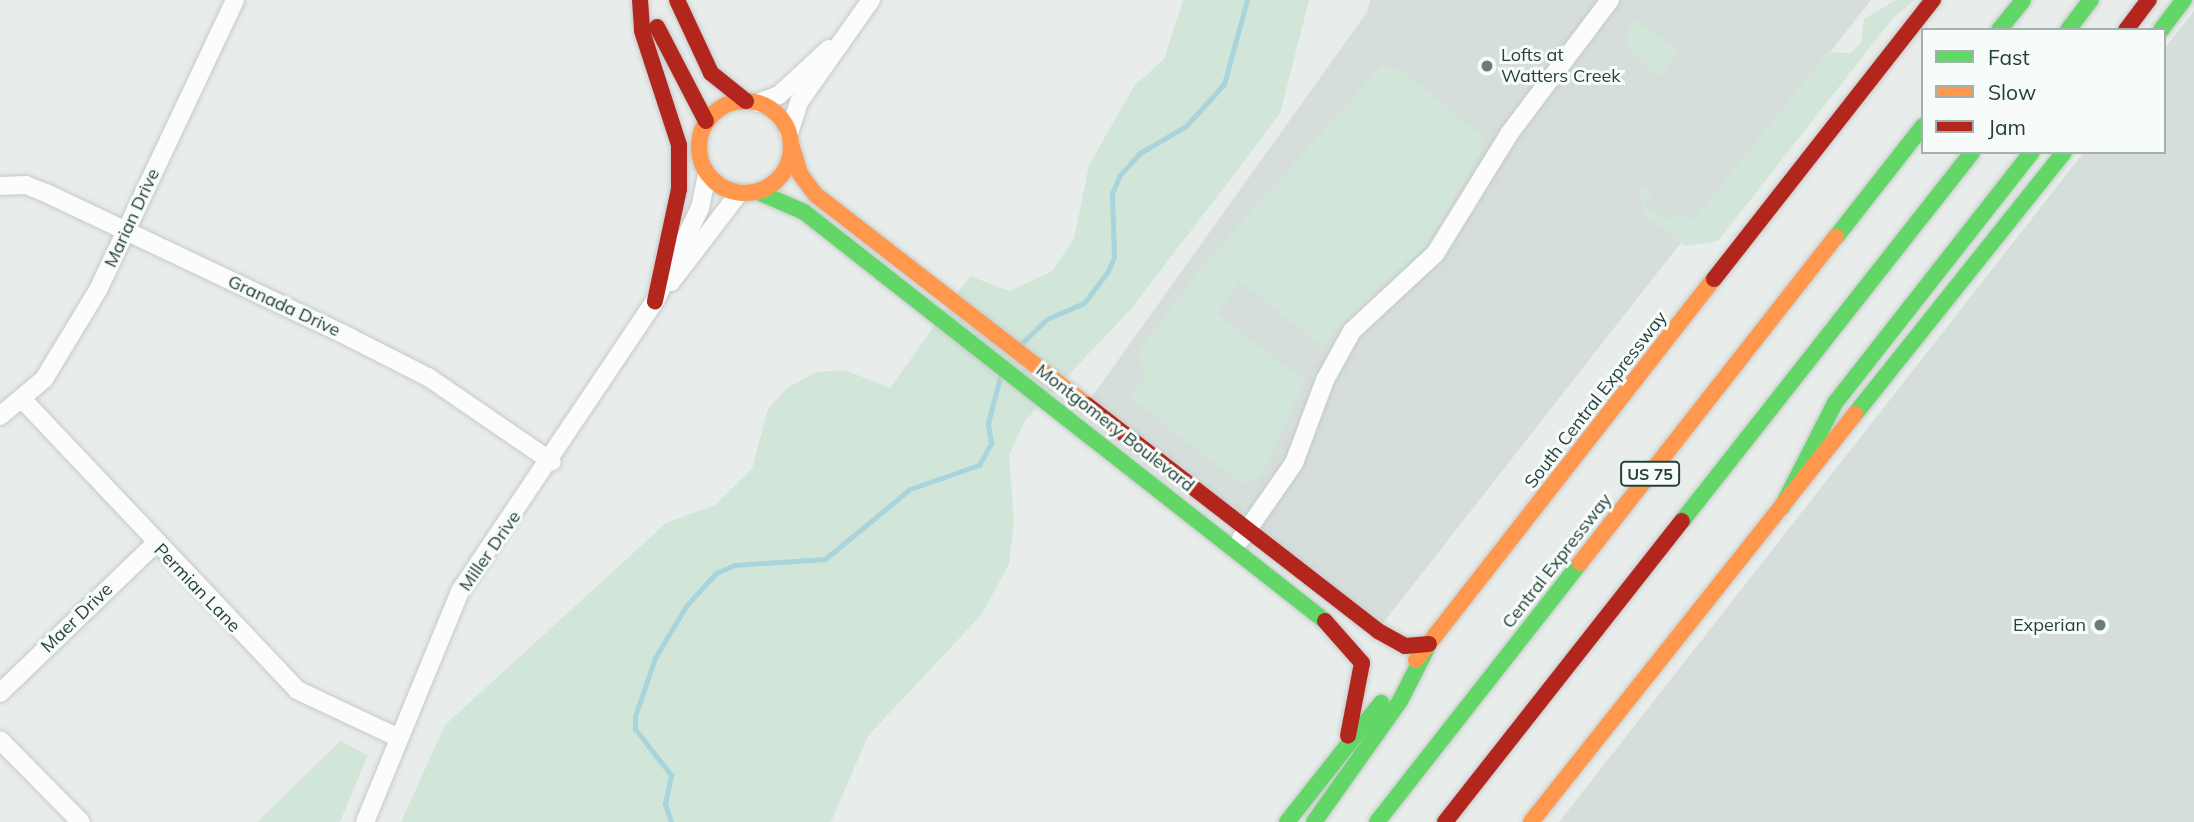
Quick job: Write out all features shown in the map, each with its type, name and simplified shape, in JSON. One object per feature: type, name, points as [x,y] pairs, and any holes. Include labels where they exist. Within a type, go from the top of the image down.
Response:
[{"type":"main road","points":[[640,0],[642,31],[679,145],[680,189],[655,301]]},
{"type":"main road","points":[[645,0],[706,121]]},
{"type":"main road","points":[[677,0],[711,73],[752,102],[777,114],[790,139],[786,169],[758,192],[739,193],[707,175],[698,148],[706,121],[728,104],[752,102]]},
{"type":"main road","name":"South Central Expressway","points":[[1287,822],[1933,0]]},
{"type":"main road","points":[[2001,28],[2022,0]]},
{"type":"main road","points":[[2070,28],[2091,0]]},
{"type":"main road","points":[[2128,28],[2149,0]]},
{"type":"main road","points":[[2163,28],[2184,0]]},
{"type":"main road","name":"Central Expressway","points":[[1377,822],[1921,129]]},
{"type":"main road","name":"Montgomery Boulevard","points":[[790,139],[800,174],[816,195],[1384,635],[1405,646],[1429,644]]},
{"type":"main road","name":"US 75","points":[[1445,822],[1970,154]]},
{"type":"main road","points":[[1782,507],[1835,403],[2030,154]]},
{"type":"main road","points":[[1531,822],[2062,154]]},
{"type":"main road","name":"Montgomery Boulevard","points":[[758,192],[804,212],[942,318],[1235,547],[1358,653],[1360,694],[1345,748]]},
{"type":"main road","points":[[1314,822],[1400,701],[1429,644]]},
{"type":"street","name":"Marian Drive","points":[[0,416],[24,401],[91,301],[235,0]]},
{"type":"street","points":[[790,139],[799,102],[858,24],[871,0]]},
{"type":"street","points":[[1235,547],[1294,463],[1325,380],[1352,331],[1435,254],[1510,134],[1610,0]]},
{"type":"street","points":[[752,102],[779,95],[858,24]]},
{"type":"street","name":"Miller Drive","points":[[655,301],[700,208],[707,175]]},
{"type":"street","name":"Granada Drive","points":[[0,187],[26,185],[428,377],[552,462]]},
{"type":"street","name":"Miller Drive","points":[[365,822],[460,591],[552,462],[655,301],[739,193]]},
{"type":"street","name":"Permian Lane","points":[[24,401],[155,545],[297,690],[398,738]]},
{"type":"street","name":"Maer Drive","points":[[0,692],[155,545]]},
{"type":"street","points":[[0,740],[82,822]]},
{"type":"shaded area","points":[[1370,0],[1871,0],[1380,627],[1091,398],[1367,12]]},
{"type":"shaded area","points":[[2194,11],[2194,822],[1559,822],[2082,154],[2166,154],[2166,46]]},
{"type":"green space","points":[[1183,0],[1309,0],[1280,114],[1132,308],[1025,421],[1009,455],[1014,522],[1009,564],[982,614],[868,736],[831,822],[401,822],[445,725],[666,523],[715,505],[752,469],[768,409],[787,388],[816,372],[845,370],[890,388],[970,276],[1009,291],[1051,272],[1074,239],[1089,165],[1134,86],[1164,59]]},
{"type":"green space","points":[[1896,0],[1915,0],[1893,18],[1718,241],[1685,246],[1644,214],[1639,183],[1653,193],[1644,205],[1666,222],[1679,212],[1692,222],[1828,52],[1850,53],[1861,43],[1864,19]]},
{"type":"green space","points":[[1635,20],[1680,51],[1660,77],[1629,51],[1625,34]]},
{"type":"green space","points":[[1382,65],[1403,72],[1481,135],[1484,148],[1424,248],[1322,346],[1240,281],[1217,314],[1305,380],[1260,477],[1242,484],[1129,397],[1146,377],[1138,351],[1208,260]]},
{"type":"green space","points":[[340,741],[368,755],[340,822],[257,822]]},
{"type":"waterway","points":[[1020,345],[1047,319],[1084,303],[1107,273],[1114,257],[1112,193],[1120,175],[1140,153],[1186,126],[1224,84],[1247,0]]},
{"type":"waterway","points":[[671,822],[665,804],[671,775],[635,729],[635,716],[655,658],[686,606],[716,573],[735,565],[825,559],[910,489],[979,465],[991,443],[988,423],[1000,377]]},
{"type":"traffic: fast","points":[[2001,28],[2023,0]]},
{"type":"traffic: fast","points":[[2070,28],[2091,0]]},
{"type":"traffic: fast","points":[[2163,28],[2184,0]]},
{"type":"traffic: fast","points":[[1836,237],[1921,129]]},
{"type":"traffic: fast","points":[[1682,521],[1970,154]]},
{"type":"traffic: fast","points":[[1782,507],[1835,403],[2030,154]]},
{"type":"traffic: fast","points":[[1855,414],[2062,154]]},
{"type":"traffic: fast","points":[[758,192],[804,212],[1325,621]]},
{"type":"traffic: fast","points":[[1377,822],[1580,563]]},
{"type":"traffic: fast","points":[[1314,822],[1400,701],[1429,644]]},
{"type":"traffic: fast","points":[[1287,822],[1381,703]]},
{"type":"traffic: slow","points":[[745,101],[763,104],[778,114],[788,129],[791,147],[788,165],[778,180],[763,190],[745,193],[727,190],[712,180],[702,165],[699,147],[702,129],[712,114],[727,104],[745,101]]},
{"type":"traffic: slow","points":[[791,144],[800,174],[816,195],[1087,405]]},
{"type":"traffic: slow","points":[[1580,563],[1836,237]]},
{"type":"traffic: slow","points":[[1416,660],[1714,279]]},
{"type":"traffic: slow","points":[[1531,822],[1855,414]]},
{"type":"traffic: jam","points":[[640,0],[642,31],[679,145],[679,189],[655,301]]},
{"type":"traffic: jam","points":[[677,0],[711,73],[746,101]]},
{"type":"traffic: jam","points":[[1714,279],[1933,0]]},
{"type":"traffic: jam","points":[[2128,28],[2149,0]]},
{"type":"traffic: jam","points":[[657,27],[706,121]]},
{"type":"traffic: jam","points":[[1087,405],[1378,631],[1405,646],[1429,644]]},
{"type":"traffic: jam","points":[[1445,822],[1682,521]]},
{"type":"traffic: jam","points":[[1325,621],[1362,663],[1348,736]]},
{"type":"place","name":"Lofts at Watters Creek","points":[[1487,66]]},
{"type":"place","name":"Experian","points":[[2100,625]]}]
